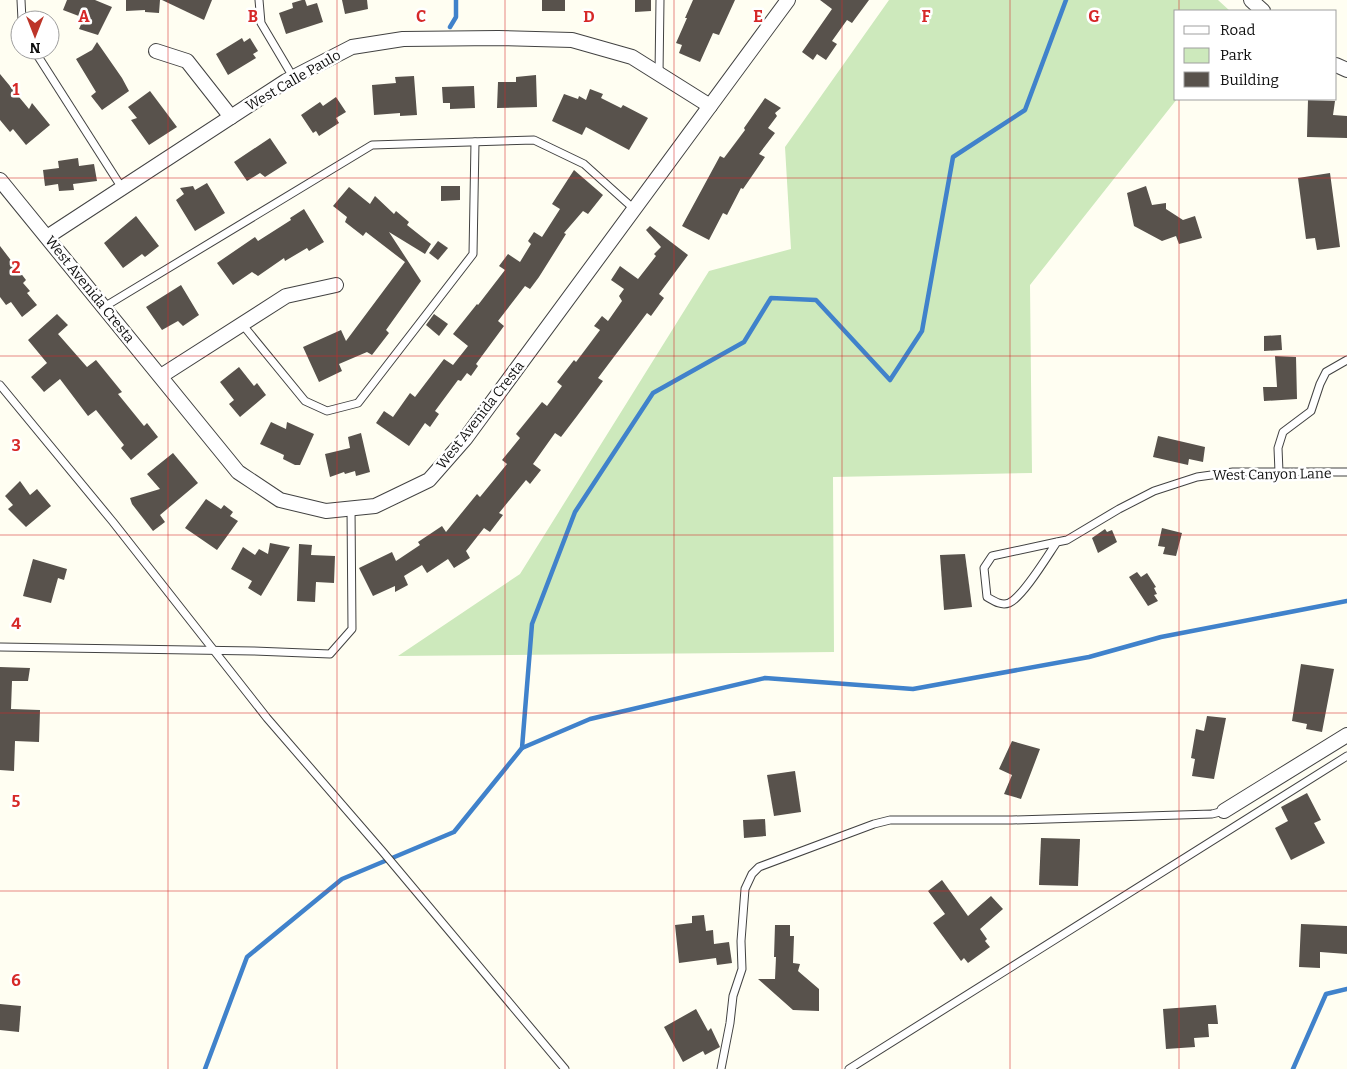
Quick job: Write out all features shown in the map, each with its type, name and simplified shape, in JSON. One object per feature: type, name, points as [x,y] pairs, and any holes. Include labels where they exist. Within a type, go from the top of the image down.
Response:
[{"type":"street","name":"West Avenida Cresta","points":[[0,180],[238,472],[280,500],[326,511],[375,506],[429,480],[465,439],[788,0]]},
{"type":"street","points":[[1251,0],[1263,10]]},
{"type":"street","name":"West Calle Paulo","points":[[47,237],[293,78],[352,47],[413,39],[498,38],[572,40],[632,57],[710,106]]},
{"type":"street","points":[[156,51],[187,61],[231,117]]},
{"type":"street","points":[[161,376],[286,296],[336,285]]},
{"type":"street","points":[[1224,811],[1347,735]]},
{"type":"lane","points":[[258,0],[261,23],[293,78]]},
{"type":"lane","points":[[659,74],[660,0]]},
{"type":"lane","points":[[40,60],[122,188]]},
{"type":"lane","points":[[104,307],[372,145],[534,140],[584,164],[634,210]]},
{"type":"lane","points":[[241,324],[305,401],[327,411],[358,403],[473,254],[475,142]]},
{"type":"lane","points":[[1279,472],[1278,448],[1282,432],[1311,411],[1326,372],[1347,360]]},
{"type":"lane","points":[[0,385],[113,522],[267,718],[383,852],[565,1069]]},
{"type":"lane","name":"West Canyon Lane","points":[[1057,542],[1020,594],[1008,603],[997,603],[987,597],[984,568],[992,556],[1057,542],[1068,540],[1119,509],[1154,491],[1197,477],[1233,472],[1347,472]]},
{"type":"lane","points":[[0,647],[214,650],[330,654],[352,629],[351,508]]},
{"type":"lane","points":[[849,1069],[1347,756]]},
{"type":"lane","points":[[721,1069],[733,996],[742,969],[741,941],[745,888],[752,874],[759,867],[874,824],[890,820],[1012,820],[1212,814],[1224,811]]},
{"type":"green space","points":[[889,0],[1218,0],[1229,10],[1174,10],[1174,100],[1176,100],[1030,285],[1032,473],[833,477],[834,652],[398,656],[520,574],[709,271],[791,249],[785,147]]},
{"type":"building","points":[[67,0],[95,0],[112,7],[98,35],[79,29],[84,18],[63,10]]},
{"type":"building","points":[[126,0],[160,0],[159,13],[145,12],[145,10],[126,11]]},
{"type":"building","points":[[162,0],[212,0],[204,20]]},
{"type":"building","points":[[305,0],[307,6],[317,3],[323,22],[286,34],[279,13],[293,8],[292,3]]},
{"type":"building","points":[[342,0],[367,0],[368,9],[345,14]]},
{"type":"building","points":[[542,0],[565,0],[565,11],[542,11]]},
{"type":"building","points":[[635,0],[651,0],[651,11],[635,12]]},
{"type":"building","points":[[693,0],[735,0],[719,35],[713,33],[700,62],[679,53],[682,45],[676,43]]},
{"type":"building","points":[[820,0],[869,0],[852,23],[847,20],[832,41],[837,44],[826,60],[817,54],[813,60],[802,52],[832,9]]},
{"type":"building","points":[[242,38],[244,42],[250,38],[258,51],[253,54],[256,58],[228,75],[216,54]]},
{"type":"building","points":[[97,42],[129,91],[102,110],[91,96],[96,92],[76,59],[92,50]]},
{"type":"building","points":[[0,74],[29,109],[32,103],[50,125],[26,145],[13,129],[10,132],[0,120]]},
{"type":"building","points":[[536,75],[537,107],[497,108],[498,82],[516,82],[516,77]]},
{"type":"building","points":[[414,76],[417,115],[400,116],[400,113],[374,115],[372,85],[396,83],[395,77]]},
{"type":"building","points":[[474,86],[475,108],[450,109],[450,103],[443,103],[442,87]]},
{"type":"building","points":[[590,89],[603,94],[601,98],[621,108],[623,105],[648,118],[629,150],[586,127],[582,135],[552,121],[564,94],[578,99],[579,96],[586,100]]},
{"type":"building","points":[[150,91],[177,127],[149,145],[131,120],[137,118],[128,107]]},
{"type":"building","points":[[336,97],[346,112],[336,118],[339,123],[319,136],[316,131],[313,133],[301,115],[320,102],[323,106]]},
{"type":"building","points":[[765,98],[781,108],[775,113],[777,116],[768,128],[775,133],[759,154],[765,157],[743,189],[741,188],[727,215],[723,213],[709,240],[682,226],[720,156],[724,158],[745,130],[744,128]]},
{"type":"building","points":[[1308,100],[1335,101],[1333,115],[1347,116],[1347,138],[1307,137]]},
{"type":"building","points":[[270,138],[287,163],[265,177],[260,173],[247,181],[234,162]]},
{"type":"building","points":[[78,158],[79,166],[94,164],[97,181],[73,184],[74,190],[59,191],[58,184],[45,186],[43,170],[59,168],[58,161]]},
{"type":"building","points":[[574,170],[603,195],[588,214],[583,211],[564,233],[566,234],[530,289],[525,286],[498,321],[504,326],[476,364],[478,366],[471,376],[467,373],[461,381],[458,380],[435,411],[439,414],[430,427],[425,423],[409,446],[376,423],[384,411],[393,417],[410,393],[415,397],[444,359],[453,365],[468,346],[453,334],[505,270],[499,266],[508,254],[520,262],[531,244],[528,241],[534,232],[542,237],[560,209],[552,204]]},
{"type":"building","points":[[1330,173],[1340,247],[1317,250],[1315,238],[1306,239],[1298,178]]},
{"type":"building","points":[[207,183],[225,213],[195,231],[176,200],[184,194],[180,188],[193,186],[195,190]]},
{"type":"building","points":[[441,186],[460,186],[460,200],[441,201]]},
{"type":"building","points":[[1146,186],[1152,205],[1166,203],[1166,209],[1183,220],[1195,216],[1202,238],[1179,244],[1176,236],[1162,241],[1134,226],[1127,193]]},
{"type":"building","points":[[349,187],[370,204],[375,196],[394,214],[396,211],[409,222],[407,225],[431,244],[425,254],[389,232],[421,281],[386,330],[389,333],[372,355],[367,352],[339,364],[342,371],[319,382],[303,347],[341,330],[346,341],[405,262],[366,232],[363,236],[345,222],[347,217],[333,206]]},
{"type":"building","points":[[304,209],[324,242],[309,251],[307,248],[285,261],[284,258],[258,276],[252,272],[233,285],[217,263],[255,237],[258,241],[291,220],[290,218]]},
{"type":"building","points":[[136,216],[159,246],[145,257],[142,254],[123,268],[104,243]]},
{"type":"building","points":[[650,226],[688,255],[659,294],[664,298],[651,316],[647,313],[598,378],[603,381],[561,437],[555,433],[533,464],[541,470],[530,484],[526,480],[499,513],[503,515],[490,532],[484,528],[466,551],[470,558],[454,568],[448,559],[427,573],[422,565],[404,576],[408,585],[395,592],[395,586],[373,596],[359,568],[392,552],[396,561],[420,545],[418,542],[442,526],[446,532],[477,494],[480,497],[507,464],[502,460],[520,438],[516,434],[542,402],[547,406],[562,386],[557,382],[574,360],[576,362],[600,330],[594,326],[602,316],[608,321],[622,301],[619,296],[624,289],[611,280],[620,266],[638,279],[656,256],[654,254],[661,247],[646,230]]},
{"type":"building","points":[[438,241],[448,248],[438,260],[429,253]]},
{"type":"building","points":[[0,246],[26,280],[23,283],[30,291],[27,293],[37,305],[22,317],[11,302],[6,305],[0,297]]},
{"type":"building","points":[[181,285],[199,315],[183,326],[178,321],[162,330],[146,307]]},
{"type":"building","points":[[57,314],[68,325],[58,334],[87,367],[96,360],[122,392],[118,394],[144,426],[147,423],[158,437],[131,460],[121,448],[124,445],[96,410],[88,416],[60,379],[44,392],[31,377],[47,363],[28,340]]},
{"type":"building","points":[[434,314],[448,324],[439,336],[426,325]]},
{"type":"building","points":[[1281,335],[1282,350],[1264,351],[1264,336]]},
{"type":"building","points":[[1275,356],[1296,357],[1297,399],[1264,401],[1263,387],[1277,387]]},
{"type":"building","points":[[239,367],[254,386],[257,383],[266,395],[240,417],[229,404],[234,400],[220,382]]},
{"type":"building","points":[[271,422],[286,429],[287,422],[314,434],[300,465],[295,465],[283,459],[284,455],[260,444]]},
{"type":"building","points":[[361,433],[370,472],[356,476],[355,471],[345,474],[344,472],[330,477],[325,454],[350,448],[348,437]]},
{"type":"building","points":[[1158,436],[1205,447],[1203,462],[1189,459],[1188,465],[1153,457]]},
{"type":"building","points":[[173,453],[198,483],[160,515],[165,522],[153,531],[132,504],[130,498],[160,489],[147,474]]},
{"type":"building","points":[[20,481],[30,495],[37,489],[51,506],[26,527],[8,509],[13,505],[5,496]]},
{"type":"building","points":[[206,499],[221,509],[224,505],[233,512],[230,516],[238,521],[217,550],[185,528]]},
{"type":"building","points":[[1162,528],[1182,533],[1176,556],[1163,554],[1165,547],[1158,546]]},
{"type":"building","points":[[1105,529],[1107,532],[1112,530],[1117,542],[1098,553],[1092,538]]},
{"type":"building","points":[[270,543],[290,547],[261,596],[248,588],[252,581],[231,569],[243,547],[255,555],[259,549],[268,554]]},
{"type":"building","points":[[299,544],[312,545],[311,555],[335,556],[334,583],[316,582],[315,602],[297,601]]},
{"type":"building","points":[[965,554],[972,607],[944,610],[940,555]]},
{"type":"building","points":[[33,559],[67,569],[64,580],[58,578],[51,603],[23,596]]},
{"type":"building","points":[[1137,572],[1141,577],[1147,573],[1156,587],[1154,588],[1157,594],[1154,595],[1158,601],[1148,606],[1129,577]]},
{"type":"building","points":[[1301,664],[1334,669],[1322,732],[1306,729],[1307,724],[1292,721]]},
{"type":"building","points":[[0,667],[30,668],[28,681],[12,681],[11,709],[40,710],[39,742],[15,741],[14,771],[0,770]]},
{"type":"building","points":[[1207,716],[1226,718],[1214,779],[1192,776],[1195,759],[1191,758],[1196,729],[1204,731]]},
{"type":"building","points":[[1012,741],[1040,749],[1021,799],[1004,794],[1012,775],[999,769]]},
{"type":"building","points":[[795,771],[801,812],[774,816],[767,775]]},
{"type":"building","points":[[1307,793],[1321,820],[1314,823],[1325,843],[1291,860],[1275,828],[1288,821],[1281,807]]},
{"type":"building","points":[[765,819],[766,836],[744,838],[743,820]]},
{"type":"building","points":[[1041,838],[1080,839],[1078,886],[1039,885]]},
{"type":"building","points":[[942,880],[968,916],[991,896],[1003,909],[980,929],[990,947],[968,963],[964,958],[961,961],[933,923],[945,914],[928,891]]},
{"type":"building","points":[[704,915],[706,931],[713,930],[714,944],[729,942],[732,963],[717,965],[716,958],[679,963],[675,925],[692,923],[692,916]]},
{"type":"building","points":[[1301,924],[1347,926],[1347,954],[1320,952],[1320,968],[1299,967]]},
{"type":"building","points":[[775,925],[790,925],[790,936],[794,936],[793,963],[800,964],[798,971],[819,989],[819,1011],[793,1010],[758,979],[775,979]]},
{"type":"building","points":[[0,1004],[21,1006],[19,1032],[0,1030]]},
{"type":"building","points":[[1216,1005],[1218,1024],[1208,1024],[1209,1037],[1194,1038],[1195,1047],[1166,1049],[1163,1009]]},
{"type":"building","points":[[696,1009],[708,1031],[711,1028],[720,1047],[705,1055],[703,1051],[683,1062],[664,1027]]},
{"type":"waterway","points":[[450,27],[456,17],[456,0]]},
{"type":"waterway","points":[[205,1069],[247,957],[342,879],[454,832],[522,748],[532,624],[575,512],[653,393],[744,342],[771,298],[816,300],[890,380],[922,331],[953,157],[1025,110],[1066,0]]},
{"type":"waterway","points":[[522,748],[590,719],[765,678],[913,689],[1089,657],[1161,637],[1347,601]]},
{"type":"waterway","points":[[1293,1069],[1326,994],[1347,989]]}]
